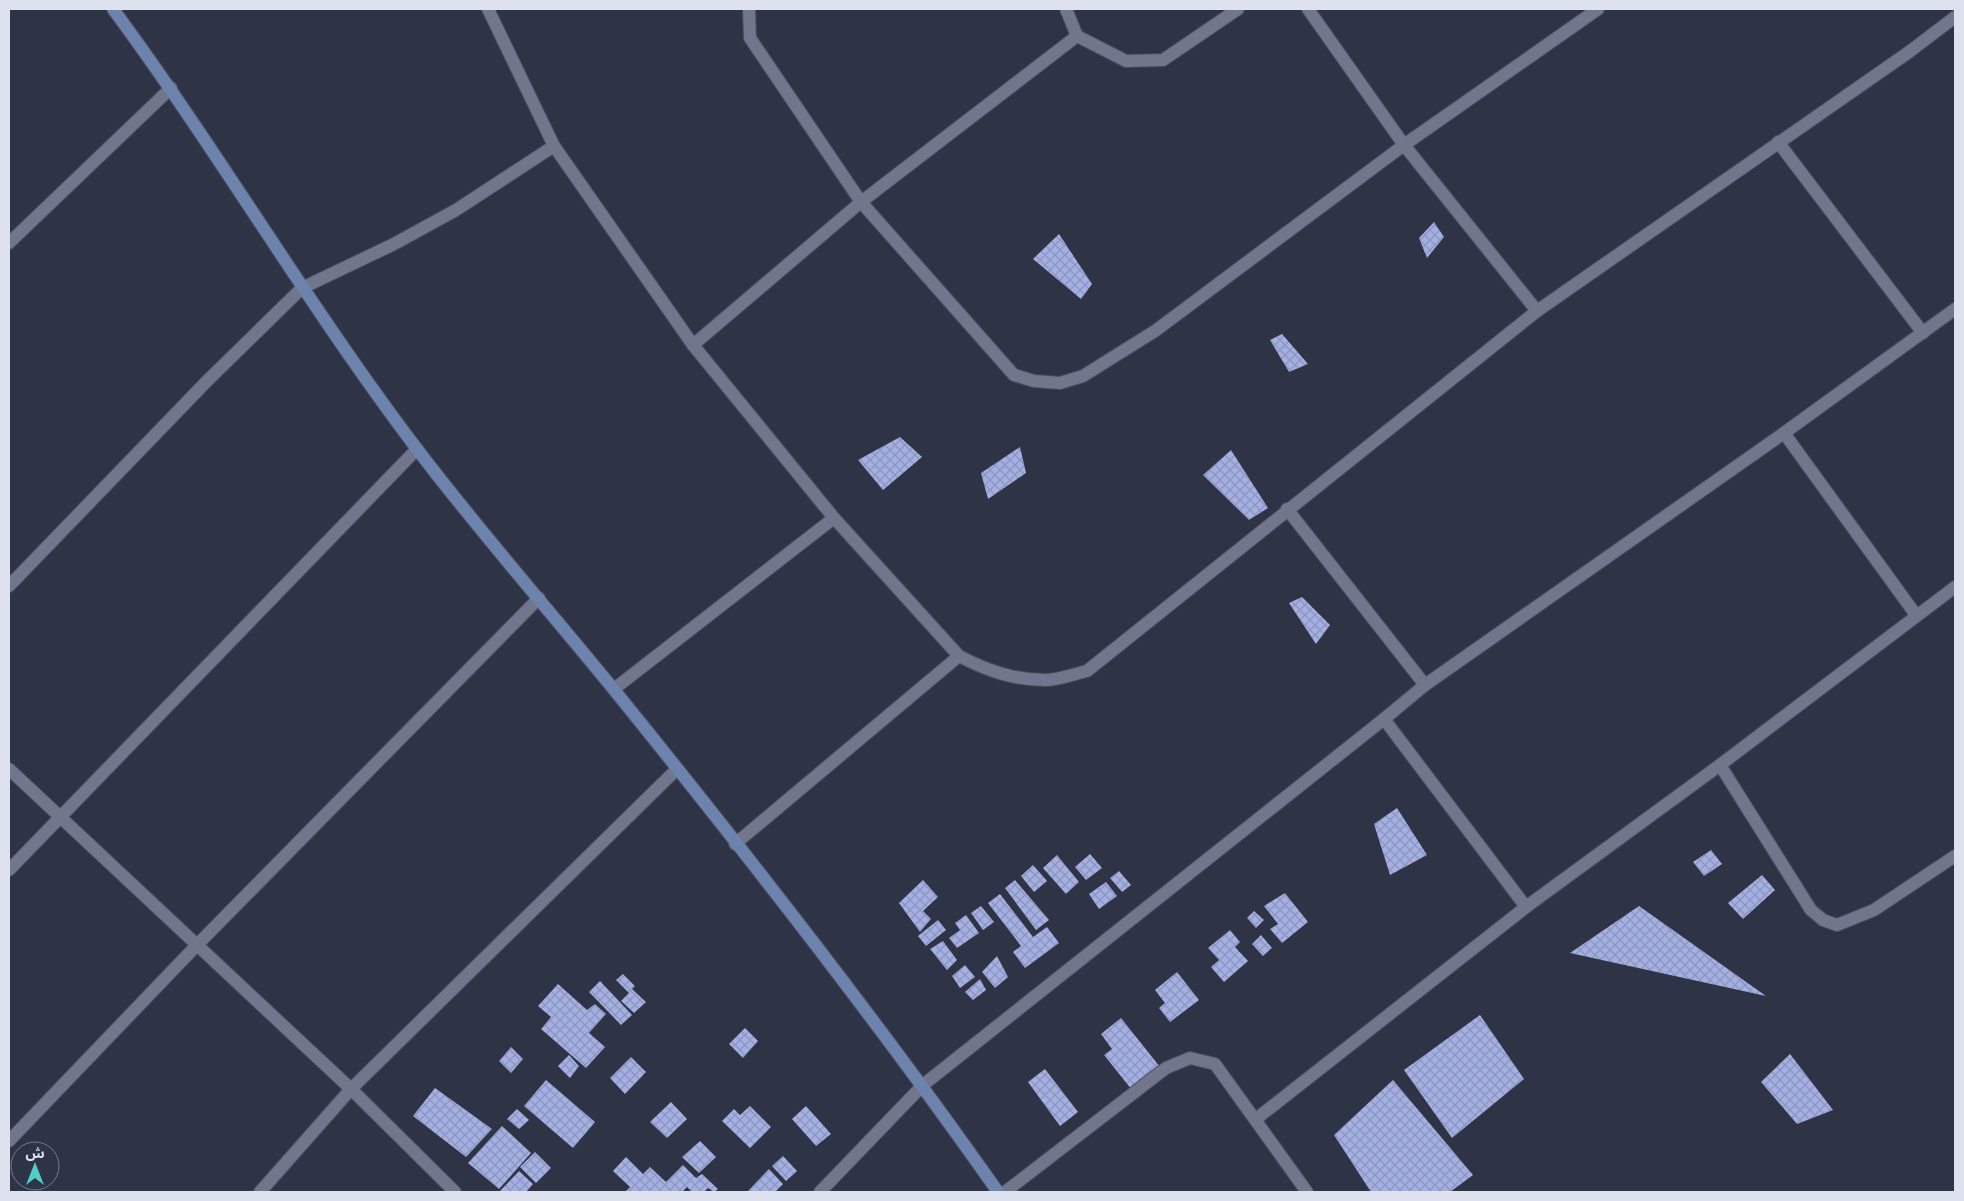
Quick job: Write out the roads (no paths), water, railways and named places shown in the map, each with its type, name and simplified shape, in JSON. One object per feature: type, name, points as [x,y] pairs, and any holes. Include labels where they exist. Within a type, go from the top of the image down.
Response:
[{"type":"street","points":[[113,9],[171,88],[302,288],[418,449],[678,770],[923,1085],[998,1192]]},
{"type":"street","points":[[488,9],[554,146],[693,345],[834,518],[959,656],[984,669],[1010,676],[1046,680],[1087,672],[1287,509],[1537,312],[1909,52],[1955,17]]},
{"type":"street","points":[[749,9],[750,38],[861,202],[1014,375],[1034,381],[1060,383],[1083,376],[1155,331],[1404,145],[1598,9]]},
{"type":"street","points":[[1066,9],[1077,36],[1126,62],[1164,60],[1238,9]]},
{"type":"street","points":[[1308,9],[1404,145],[1537,312]]},
{"type":"street","points":[[693,345],[861,202],[1077,36]]},
{"type":"street","points":[[9,243],[171,88]]},
{"type":"street","points":[[1778,142],[1923,333]]},
{"type":"street","points":[[9,586],[207,381],[302,288],[394,244],[456,210],[554,146]]},
{"type":"street","points":[[820,1192],[923,1085],[1384,719],[1424,684],[1784,434],[1955,309]]},
{"type":"street","points":[[1784,434],[1916,615]]},
{"type":"street","points":[[9,870],[418,449]]},
{"type":"street","points":[[1287,509],[1424,684]]},
{"type":"street","points":[[614,689],[834,518]]},
{"type":"street","points":[[1256,1119],[1526,907],[1720,765],[1955,587]]},
{"type":"street","points":[[9,1141],[196,946],[539,598]]},
{"type":"street","points":[[735,844],[959,656]]},
{"type":"street","points":[[1384,719],[1526,907]]},
{"type":"street","points":[[1720,765],[1812,910],[1823,920],[1837,925],[1874,910],[1955,856]]},
{"type":"street","points":[[9,769],[196,946],[352,1089],[455,1192]]},
{"type":"street","points":[[260,1192],[352,1089],[678,770]]},
{"type":"street","points":[[1004,1192],[1166,1068],[1190,1058],[1215,1064],[1307,1192]]}]
